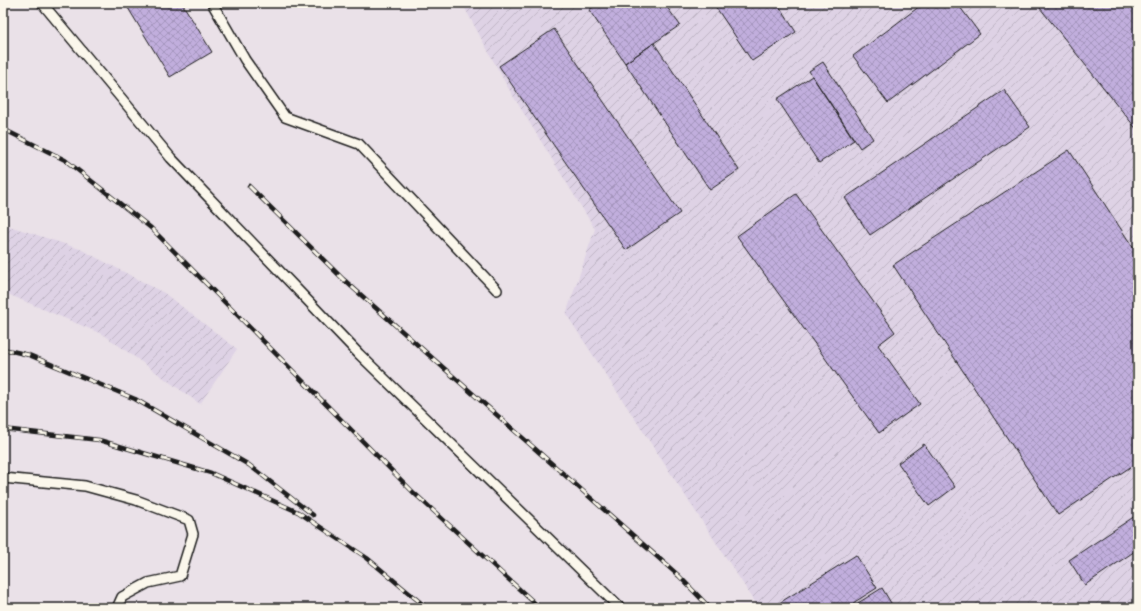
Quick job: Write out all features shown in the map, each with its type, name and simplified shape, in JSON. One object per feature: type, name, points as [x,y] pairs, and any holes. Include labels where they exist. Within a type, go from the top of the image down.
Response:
[{"type":"lane","points":[[42,3],[176,163],[359,354],[620,608]]},
{"type":"lane","points":[[212,3],[245,60],[285,117],[359,144],[497,290]]},
{"type":"lane","points":[[3,478],[84,486],[136,500],[189,520],[194,534],[180,576],[148,583],[122,597],[117,608]]},
{"type":"shaded area","points":[[462,3],[1138,3],[1138,608],[759,608],[566,314],[595,229],[507,86]]},
{"type":"shaded area","points":[[3,224],[80,249],[164,293],[237,349],[200,404],[104,335],[3,292]]},
{"type":"building","points":[[125,3],[182,3],[212,52],[170,77]]},
{"type":"building","points":[[598,3],[664,3],[680,25],[625,63],[589,10]]},
{"type":"building","points":[[713,3],[777,3],[796,32],[752,61]]},
{"type":"building","points":[[924,3],[957,3],[980,34],[888,103],[853,56]]},
{"type":"building","points":[[1036,3],[1138,3],[1138,131]]},
{"type":"building","points":[[554,29],[680,213],[626,250],[499,66]]},
{"type":"building","points":[[654,43],[739,170],[710,190],[625,63]]},
{"type":"building","points":[[823,62],[873,139],[860,148],[809,71]]},
{"type":"building","points":[[812,76],[854,140],[819,163],[777,99]]},
{"type":"building","points":[[1004,90],[1030,127],[870,235],[845,198]]},
{"type":"building","points":[[1069,150],[1138,255],[1138,462],[1058,515],[893,265]]},
{"type":"building","points":[[796,194],[895,332],[878,345],[920,404],[879,433],[737,236]]},
{"type":"building","points":[[924,444],[955,487],[929,506],[898,463]]},
{"type":"building","points":[[1138,514],[1138,549],[1085,585],[1069,560]]},
{"type":"building","points":[[856,555],[877,588],[845,608],[778,608],[776,605]]},
{"type":"building","points":[[882,588],[894,608],[850,608]]},
{"type":"railway","points":[[3,129],[65,160],[151,228],[414,493],[540,608]]},
{"type":"railway","points":[[249,186],[343,279],[679,576],[710,608]]},
{"type":"railway","points":[[3,349],[29,355],[135,399],[249,465],[313,515]]},
{"type":"railway","points":[[3,429],[99,440],[211,473],[298,512],[367,558],[427,608]]}]
